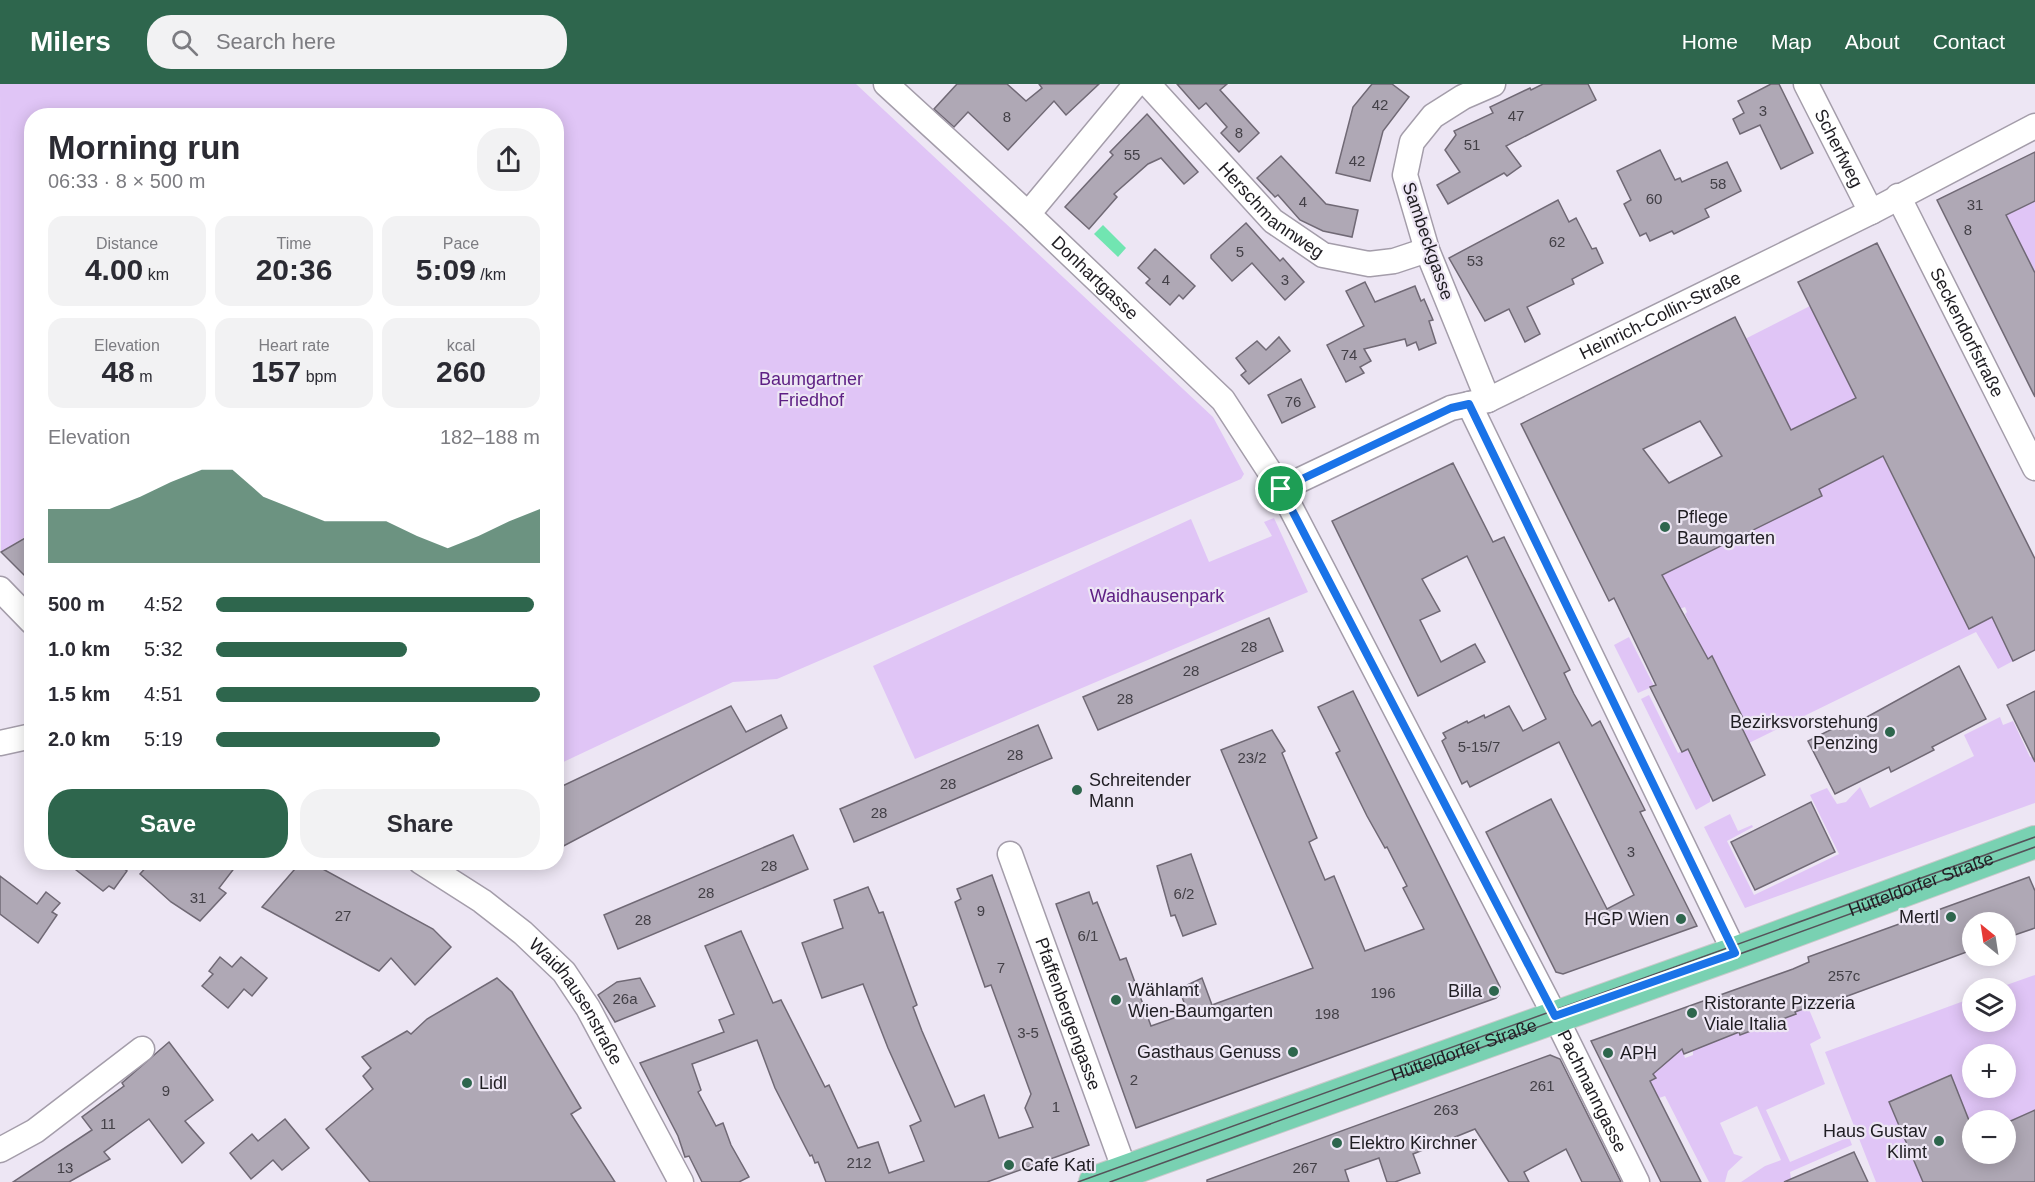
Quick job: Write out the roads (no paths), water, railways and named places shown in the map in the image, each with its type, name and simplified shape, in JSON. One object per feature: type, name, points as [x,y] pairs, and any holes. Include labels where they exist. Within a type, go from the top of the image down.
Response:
[{"type":"main road","name":"Hütteldorfer Straße","points":[[1095,1182],[1735,953],[2035,842]]},
{"type":"street","name":"Donhartgasse","points":[[886,84],[1028,214],[1223,400],[1281,489]]},
{"type":"street","points":[[1028,214],[1136,84]]},
{"type":"street","name":"Herschmannweg","points":[[1148,84],[1273,221],[1323,255],[1369,264],[1394,261],[1427,250]]},
{"type":"street","name":"Sambeckgasse","points":[[1493,84],[1460,90],[1433,116],[1412,142],[1405,175],[1427,250],[1478,402],[1735,953]]},
{"type":"street","name":"Scherfweg","points":[[1806,84],[1871,212]]},
{"type":"street","name":"Heinrich-Collin-Straße","points":[[1281,489],[1451,408],[1478,402],[1871,212],[2035,126]]},
{"type":"street","name":"Seckendorfstraße","points":[[1898,196],[2035,468]]},
{"type":"street","name":"Pachmanngasse","points":[[1281,489],[1555,1016],[1637,1182]]},
{"type":"street","points":[[0,589],[24,614]]},
{"type":"street","points":[[0,742],[24,738]]},
{"type":"street","name":"Pfaffenbergengasse","points":[[1010,854],[1125,1172]]},
{"type":"street","name":"Waidhausenstraße","points":[[433,870],[523,933],[564,972],[588,1008],[681,1182]]},
{"type":"street","points":[[0,1150],[35,1131],[142,1050]]},
{"type":"tram line","points":[[1078,1182],[2035,837]]},
{"type":"tram line","points":[[1110,1182],[2035,847]]},
{"type":"place","name":"Pflege Baumgarten","points":[[1665,527]]},
{"type":"place","name":"Bezirksvorstehung Penzing","points":[[1890,732]]},
{"type":"place","name":"Schreitender Mann","points":[[1077,790]]},
{"type":"place","name":"Mertl","points":[[1951,917]]},
{"type":"place","name":"HGP Wien","points":[[1681,919]]},
{"type":"place","name":"Billa","points":[[1494,991]]},
{"type":"place","name":"Wählamt Wien-Baumgarten","points":[[1116,1000]]},
{"type":"place","name":"Ristorante Pizzeria Viale Italia","points":[[1692,1013]]},
{"type":"place","name":"Gasthaus Genuss","points":[[1293,1052]]},
{"type":"place","name":"APH","points":[[1608,1053]]},
{"type":"place","name":"Lidl","points":[[467,1083]]},
{"type":"place","name":"Haus Gustav Klimt","points":[[1939,1141]]},
{"type":"place","name":"Elektro Kirchner","points":[[1337,1143]]},
{"type":"place","name":"Cafe Kati","points":[[1009,1165]]},
{"type":"park label","name":"Baumgartner Friedhof","points":[[811,389]]},
{"type":"park label","name":"Waidhausenpark","points":[[1157,596]]}]
